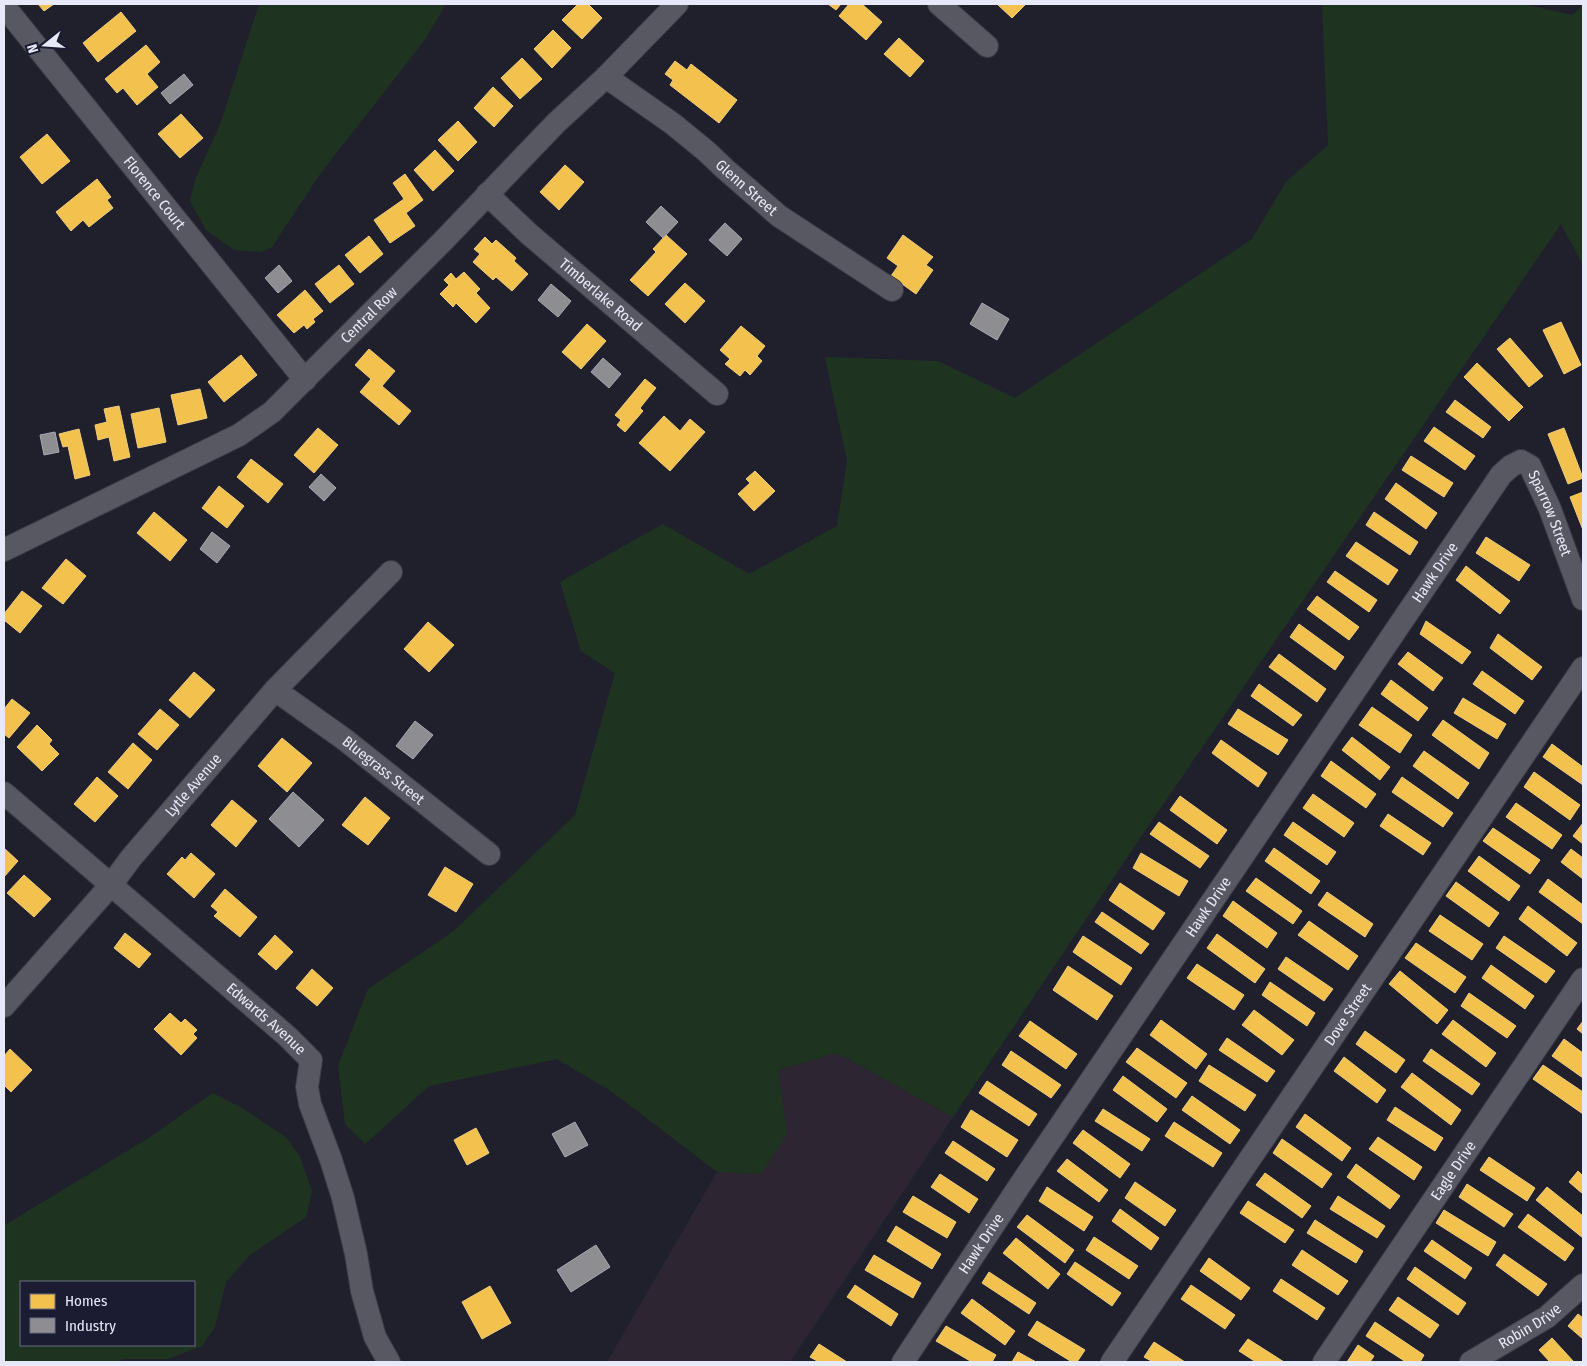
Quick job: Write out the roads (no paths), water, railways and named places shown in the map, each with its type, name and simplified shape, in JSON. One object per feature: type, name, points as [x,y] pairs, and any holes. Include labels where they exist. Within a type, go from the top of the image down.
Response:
[{"type":"street","name":"Central Row","points":[[4,550],[239,435],[272,412],[443,241],[556,123],[606,77],[678,4]]},
{"type":"street","points":[[939,4],[987,46]]},
{"type":"street","name":"Florence Court","points":[[4,6],[305,380]]},
{"type":"street","name":"Glenn Street","points":[[606,77],[673,124],[779,216],[892,290]]},
{"type":"street","name":"Timberlake Road","points":[[487,194],[529,234],[717,394]]},
{"type":"street","name":"Sparrow Street","points":[[1521,461],[1530,466],[1550,508],[1583,599]]},
{"type":"street","name":"Hawk Drive","points":[[903,1362],[1501,474],[1521,461]]},
{"type":"street","name":"Lytle Avenue","points":[[4,1006],[111,885],[131,858],[275,690],[391,572]]},
{"type":"street","name":"Dove Street","points":[[1112,1362],[1583,668]]},
{"type":"street","name":"Bluegrass Street","points":[[275,690],[344,739],[489,854]]},
{"type":"street","name":"Edwards Avenue","points":[[4,793],[287,1036],[311,1060],[307,1087],[310,1104],[343,1198],[356,1254],[362,1292],[375,1338],[390,1362]]},
{"type":"street","name":"Eagle Drive","points":[[1324,1362],[1583,979]]},
{"type":"street","name":"Robin Drive","points":[[1471,1362],[1547,1317],[1583,1285]]}]
